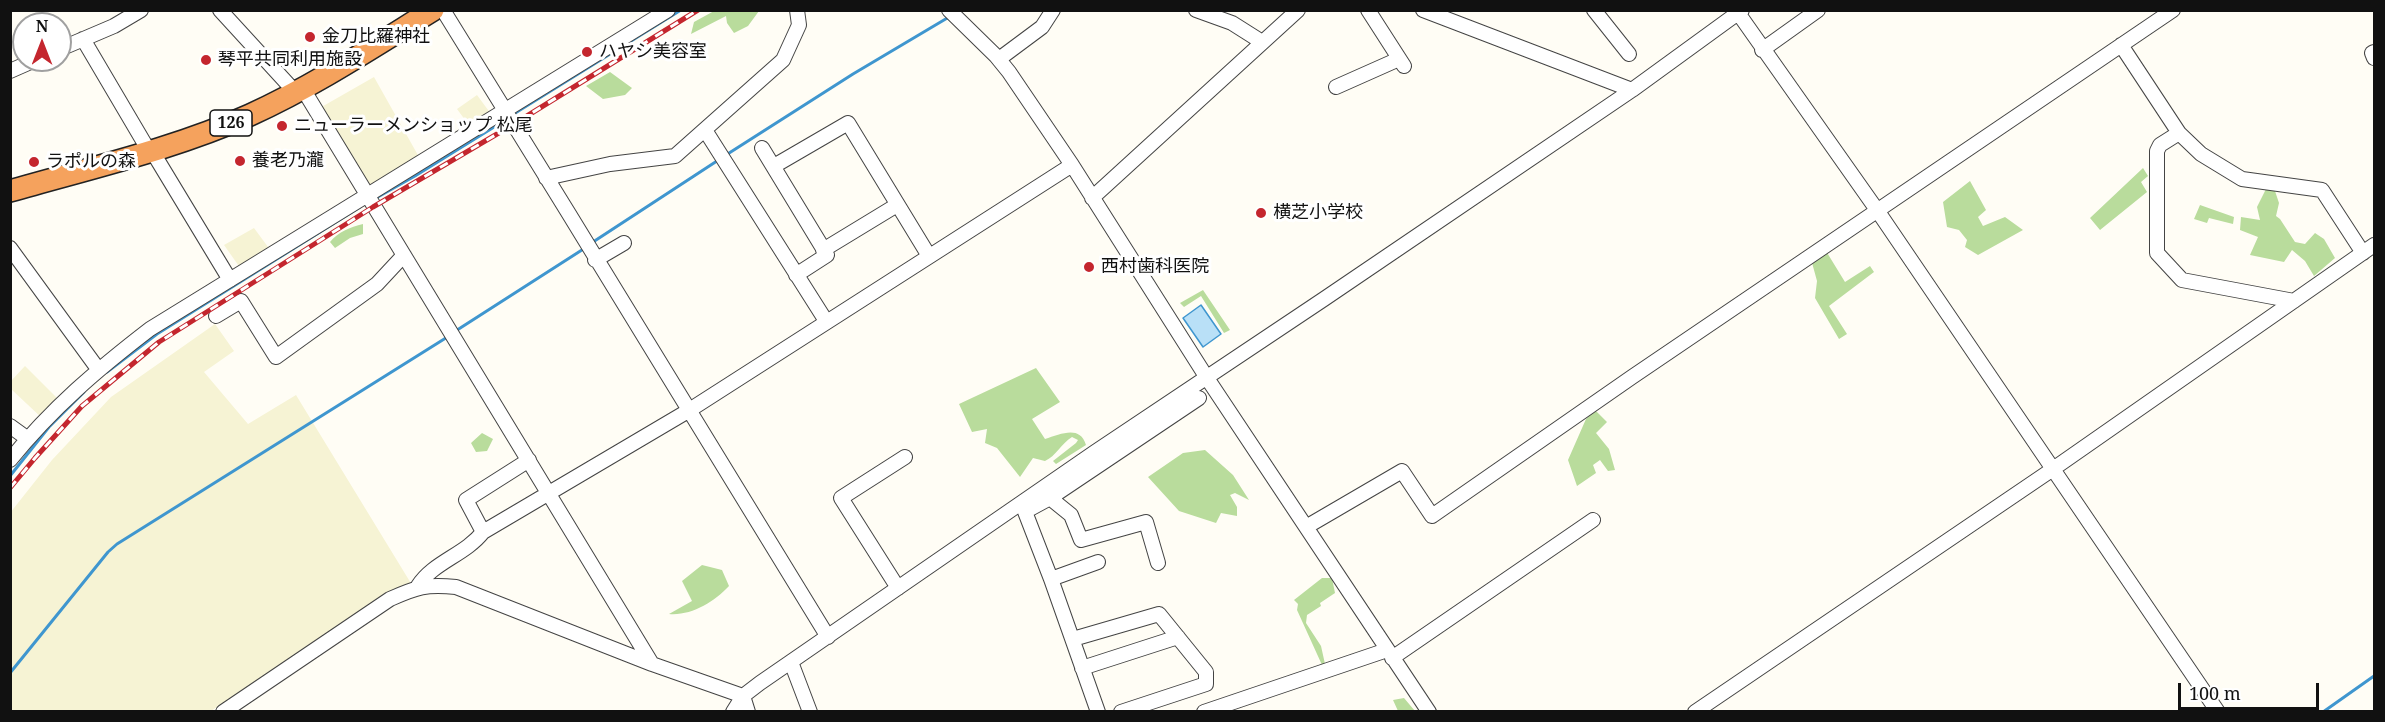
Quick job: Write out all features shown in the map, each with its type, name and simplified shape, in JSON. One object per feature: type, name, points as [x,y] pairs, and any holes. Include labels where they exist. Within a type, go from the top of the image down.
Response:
[{"type":"highway","name":"126","points":[[10,192],[151,151],[248,116],[300,91],[433,10]]},
{"type":"street","points":[[72,44],[141,10]]},
{"type":"street","points":[[220,10],[300,91],[404,255],[652,663]]},
{"type":"street","points":[[442,10],[828,637]]},
{"type":"street","points":[[10,460],[98,369],[150,329],[368,199],[668,10]]},
{"type":"street","points":[[546,178],[610,164],[675,156],[783,60],[799,25],[797,10]]},
{"type":"street","points":[[949,10],[999,59],[1072,165],[1207,378],[1429,711]]},
{"type":"street","points":[[999,59],[1042,27],[1053,10]]},
{"type":"street","points":[[1196,10],[1232,23],[1262,42]]},
{"type":"street","points":[[1222,21],[1233,10]]},
{"type":"street","points":[[1092,198],[1298,10]]},
{"type":"street","points":[[1336,87],[1401,63],[1368,10]]},
{"type":"street","points":[[1423,10],[1632,90]]},
{"type":"street","points":[[1594,10],[1629,54]]},
{"type":"street","points":[[1762,50],[1818,10]]},
{"type":"street","points":[[1306,527],[1402,471],[1432,516],[2173,10]]},
{"type":"street","points":[[733,711],[743,696],[791,662],[898,588],[1024,508],[1207,378],[1632,90],[1739,12],[1762,50],[1877,210],[2218,711]]},
{"type":"street","points":[[83,39],[230,280]]},
{"type":"street","points":[[1695,711],[2053,469],[2369,249],[2322,190],[2242,179],[2201,154],[2179,133],[2121,45]]},
{"type":"street","points":[[2374,51],[2372,53],[2374,58]]},
{"type":"street","points":[[774,166],[848,123],[929,256]]},
{"type":"street","points":[[705,130],[826,321]]},
{"type":"street","points":[[2179,133],[2160,145],[2157,152],[2157,253],[2182,280],[2294,301]]},
{"type":"street","points":[[762,148],[827,255],[796,275]]},
{"type":"street","points":[[418,586],[425,576],[474,543],[483,532],[688,411],[1072,165]]},
{"type":"street","points":[[824,250],[897,205]]},
{"type":"street","points":[[595,260],[624,243]]},
{"type":"street","points":[[10,248],[98,369]]},
{"type":"street","points":[[216,316],[241,301],[276,357],[377,284],[404,255]]},
{"type":"street","points":[[1024,508],[1050,498],[1199,398]]},
{"type":"street","points":[[10,426],[28,439]]},
{"type":"street","points":[[898,588],[841,498],[905,457]]},
{"type":"street","points":[[483,532],[466,500],[529,460]]},
{"type":"street","points":[[1050,498],[1071,515],[1081,540],[1146,522],[1158,563]]},
{"type":"street","points":[[1024,508],[1098,711]]},
{"type":"street","points":[[1204,711],[1390,654],[1593,520]]},
{"type":"street","points":[[1051,579],[1098,562]]},
{"type":"street","points":[[223,711],[390,599],[418,586],[456,587],[743,696]]},
{"type":"street","points":[[1073,639],[1159,614],[1206,672],[1206,684],[1122,711]]},
{"type":"street","points":[[1082,668],[1178,637]]},
{"type":"street","points":[[791,662],[810,711]]},
{"type":"street","points":[[743,696],[748,711]]},
{"type":"shaded area","points":[[374,77],[419,157],[370,190],[318,109]]},
{"type":"shaded area","points":[[477,95],[491,114],[471,128],[457,109]]},
{"type":"shaded area","points":[[254,228],[271,251],[241,269],[224,245]]},
{"type":"shaded area","points":[[215,324],[234,351],[204,372],[248,424],[296,395],[412,585],[375,603],[211,711],[11,711],[10,513],[52,460],[111,397]]},
{"type":"shaded area","points":[[25,366],[60,401],[43,419],[11,389],[10,382]]},
{"type":"green space","points":[[714,11],[759,11],[748,26],[734,33],[727,23],[726,16],[691,34],[694,22]]},
{"type":"green space","points":[[610,72],[632,88],[625,95],[603,99],[586,86]]},
{"type":"green space","points":[[2143,168],[2148,176],[2141,182],[2147,192],[2100,230],[2090,218]]},
{"type":"green space","points":[[1970,181],[1986,210],[1978,217],[1983,226],[2005,217],[2023,230],[1978,255],[1965,247],[1967,240],[1959,230],[1947,227],[1943,202]]},
{"type":"green space","points":[[2267,187],[2274,188],[2279,203],[2276,216],[2295,242],[2305,244],[2315,233],[2324,239],[2335,258],[2314,276],[2305,261],[2292,250],[2284,262],[2250,255],[2258,237],[2240,230],[2241,217],[2260,220],[2257,207]]},
{"type":"green space","points":[[2200,205],[2234,217],[2233,224],[2209,218],[2207,223],[2194,219]]},
{"type":"green space","points":[[363,224],[363,234],[350,238],[335,248],[330,242],[345,230]]},
{"type":"green space","points":[[1826,251],[1845,282],[1870,266],[1874,272],[1829,306],[1847,334],[1839,339],[1815,298],[1817,281],[1811,259]]},
{"type":"green space","points":[[1203,290],[1230,330],[1224,333],[1201,296],[1184,307],[1180,303]]},
{"type":"green space","points":[[1036,368],[1060,402],[1032,419],[1045,439],[1063,433],[1075,433],[1083,439],[1086,445],[1056,464],[1053,461],[1078,440],[1072,437],[1045,461],[1033,458],[1020,477],[997,448],[985,443],[987,429],[972,432],[959,404]]},
{"type":"green space","points":[[1595,410],[1607,422],[1596,433],[1609,449],[1615,470],[1608,471],[1600,460],[1593,465],[1596,473],[1577,486],[1568,460],[1586,419]]},
{"type":"green space","points":[[482,433],[493,439],[487,451],[476,452],[471,443]]},
{"type":"green space","points":[[1205,450],[1233,475],[1249,500],[1235,493],[1230,495],[1237,507],[1237,516],[1221,513],[1216,523],[1179,511],[1148,477],[1183,453]]},
{"type":"green space","points":[[702,565],[722,570],[729,586],[702,607],[686,613],[669,614],[692,601],[682,581]]},
{"type":"green space","points":[[1322,578],[1332,578],[1335,593],[1307,615],[1306,623],[1321,646],[1325,664],[1322,665],[1297,610],[1298,604],[1294,600]]},
{"type":"green space","points":[[1404,698],[1415,711],[1398,711],[1393,700]]},
{"type":"water","points":[[1201,305],[1221,334],[1203,347],[1183,318]]},
{"type":"waterway","points":[[512,115],[681,10]]},
{"type":"waterway","points":[[726,155],[853,74],[949,17]]},
{"type":"waterway","points":[[376,198],[507,119]]},
{"type":"waterway","points":[[593,242],[720,159]]},
{"type":"waterway","points":[[107,372],[157,334],[360,207]]},
{"type":"waterway","points":[[454,332],[585,248]]},
{"type":"waterway","points":[[10,673],[108,552],[117,544],[449,336]]},
{"type":"waterway","points":[[10,476],[49,427],[84,392]]},
{"type":"waterway","points":[[2323,712],[2374,676]]},
{"type":"railway","points":[[10,488],[82,406],[159,342],[373,207],[514,124],[698,10]]},
{"type":"place","name":"金刀比羅神社","points":[[310,37]]},
{"type":"place","name":"ハヤシ美容室","points":[[587,52]]},
{"type":"place","name":"琴平共同利用施設","points":[[206,60]]},
{"type":"place","name":"ニューラーメンショップ 松尾","points":[[282,126]]},
{"type":"place","name":"養老乃瀧","points":[[240,161]]},
{"type":"place","name":"ラポルの森","points":[[34,162]]},
{"type":"place","name":"横芝小学校","points":[[1261,213]]},
{"type":"place","name":"西村歯科医院","points":[[1089,267]]}]
